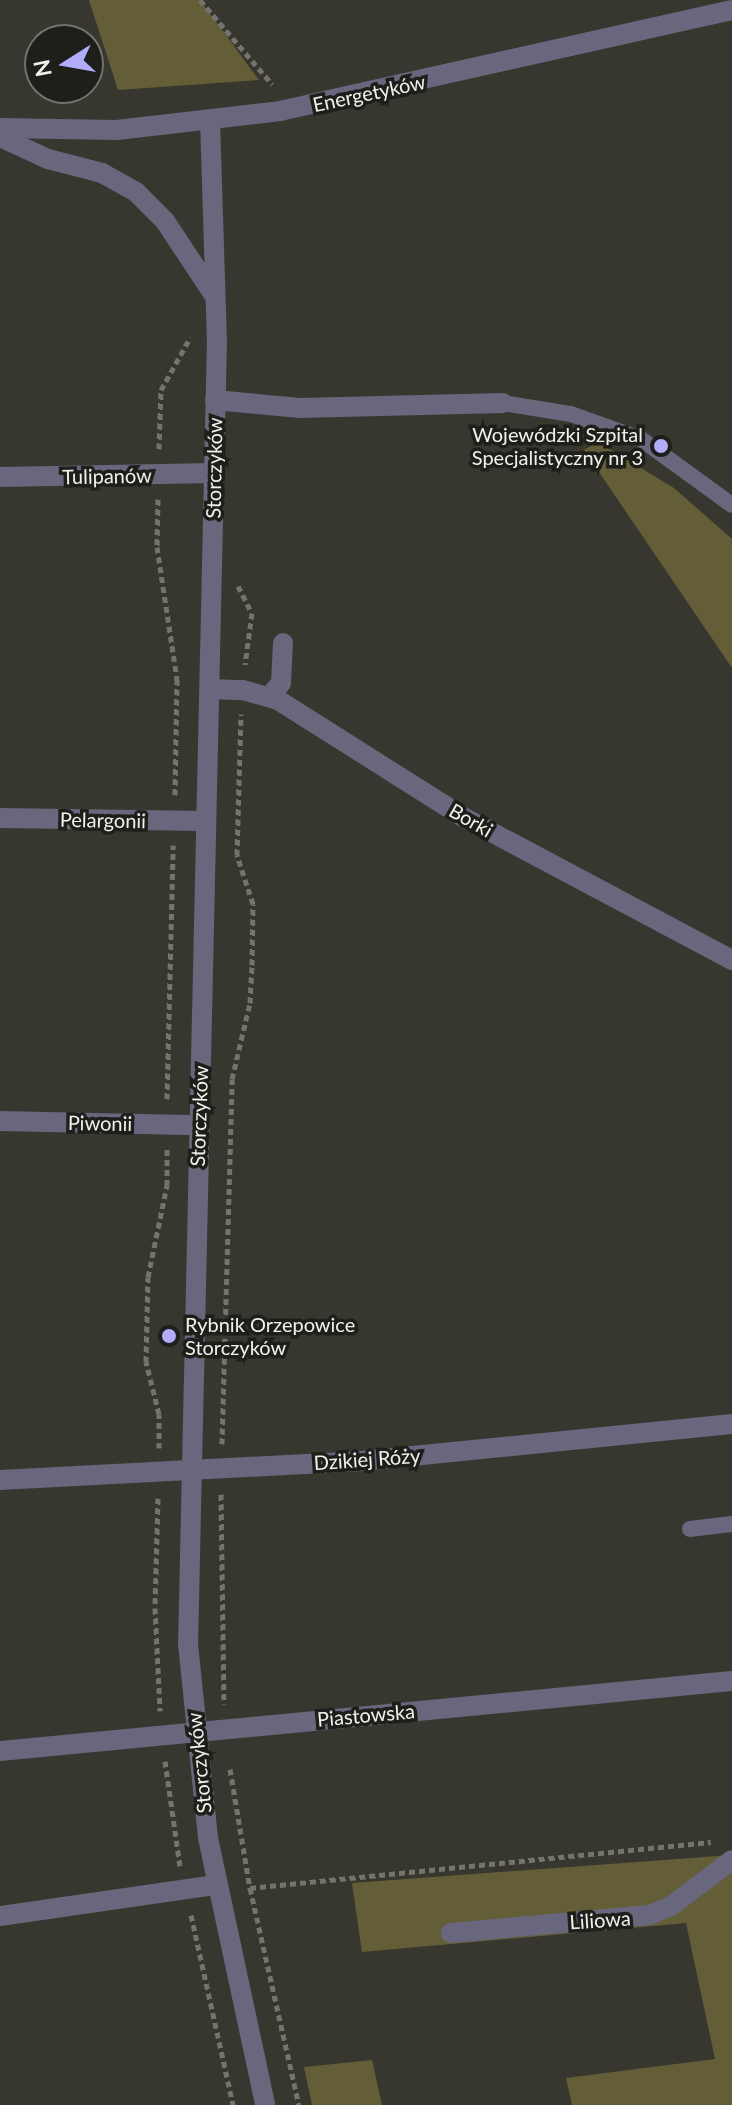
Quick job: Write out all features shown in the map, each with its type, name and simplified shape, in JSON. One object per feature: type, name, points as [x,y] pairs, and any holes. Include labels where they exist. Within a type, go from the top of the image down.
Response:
[{"type":"street","name":"Energetyków","points":[[0,128],[117,130],[210,120],[369,95],[732,10]]},
{"type":"street","name":"Storczyków","points":[[210,120],[214,473],[187,1607],[194,1732],[216,1885],[265,2105]]},
{"type":"street","points":[[0,137],[48,159],[102,173],[136,192],[165,221],[214,295]]},
{"type":"street","points":[[215,400],[300,408],[503,403]]},
{"type":"street","name":"Tulipanów","points":[[0,477],[214,473]]},
{"type":"street","points":[[270,696],[281,683],[283,643]]},
{"type":"street","name":"Borki","points":[[210,689],[243,690],[270,696],[463,817],[732,960]]},
{"type":"street","name":"Pelargonii","points":[[0,818],[206,821]]},
{"type":"street","name":"Piwonii","points":[[0,1121],[199,1125]]},
{"type":"street","name":"Dzikiej Róży","points":[[0,1480],[362,1461],[732,1424]]},
{"type":"street","name":"Piastowska","points":[[0,1751],[732,1681]]},
{"type":"street","name":"Liliowa","points":[[451,1933],[649,1915],[671,1906],[732,1860]]},
{"type":"street","points":[[0,1916],[216,1885]]},
{"type":"lane","points":[[503,403],[571,414],[641,439],[732,505]]},
{"type":"lane","points":[[690,1529],[732,1524]]},
{"type":"path","points":[[200,0],[272,84]]},
{"type":"path","points":[[161,390],[191,335]]},
{"type":"path","points":[[252,613],[243,690],[237,855],[253,904],[252,965],[250,1003],[232,1079],[222,1466],[225,1729],[250,1888],[299,2105]]},
{"type":"path","points":[[250,1888],[679,1841],[719,1842]]},
{"type":"path","points":[[185,1891],[233,2105]]},
{"type":"shaded area","points":[[89,0],[200,0],[259,80],[118,90],[104,47],[104,24],[97,24]]},
{"type":"shaded area","points":[[598,442],[674,488],[732,539],[732,668],[584,450]]},
{"type":"shaded area","points":[[732,1855],[732,2105],[572,2105],[566,2078],[715,2059],[686,1923],[362,1952],[352,1883]]},
{"type":"shaded area","points":[[372,2060],[382,2105],[312,2105],[304,2067]]},
{"type":"place","name":"Wojewódzki Szpital Specjalistyczny nr 3","points":[[661,446]]},
{"type":"place","name":"Rybnik Orzepowice Storczyków","points":[[169,1336]]}]
